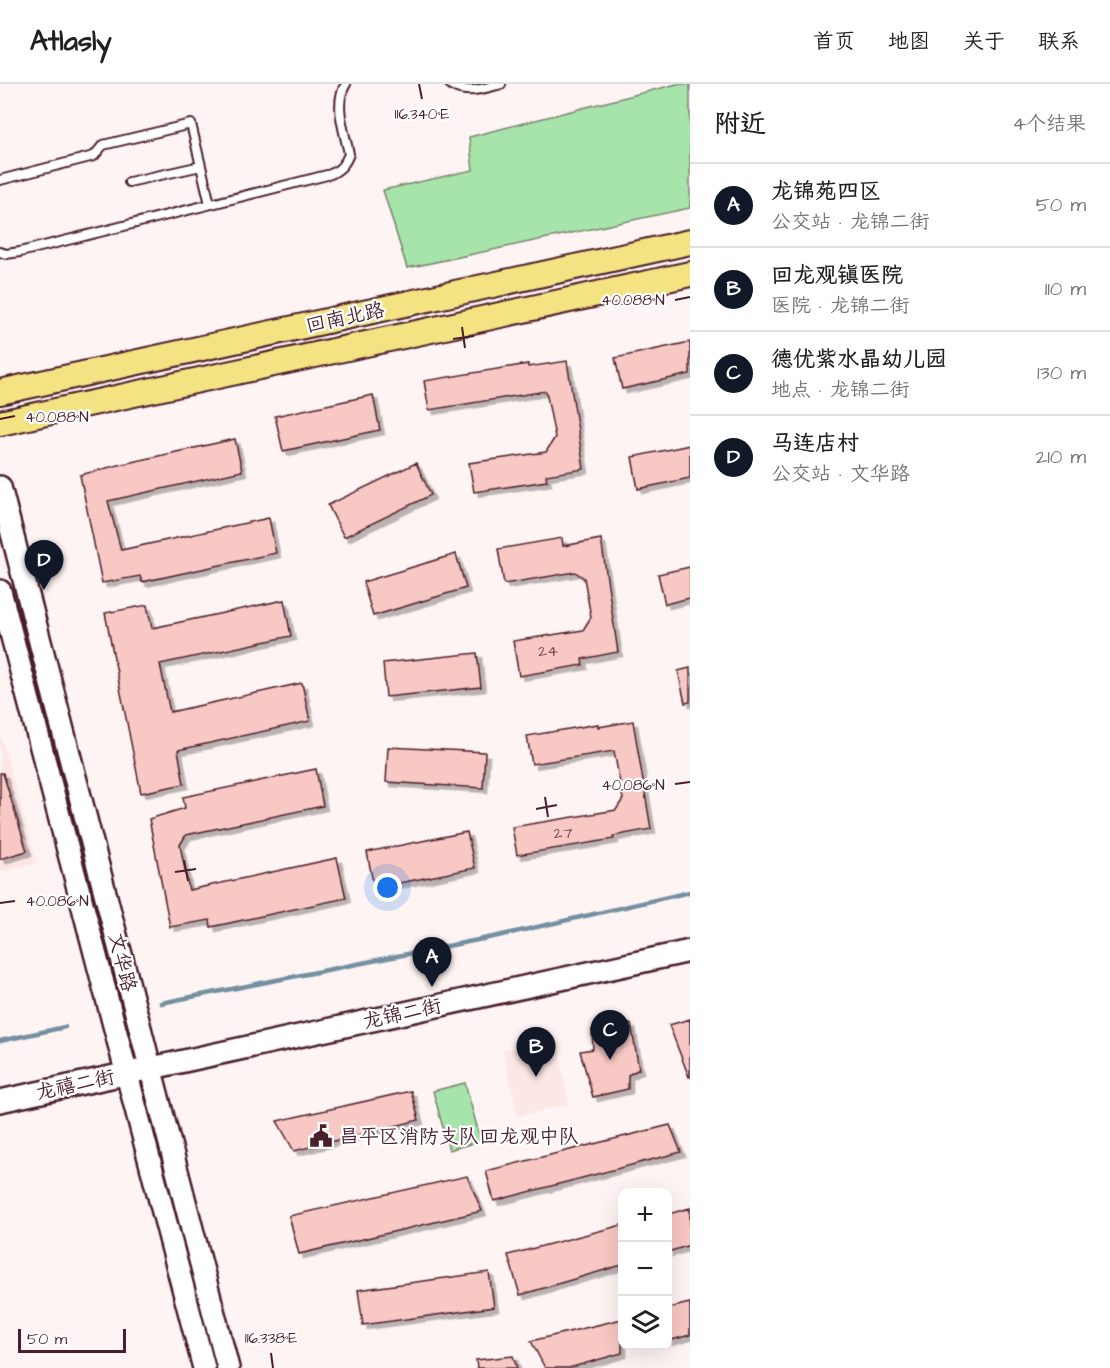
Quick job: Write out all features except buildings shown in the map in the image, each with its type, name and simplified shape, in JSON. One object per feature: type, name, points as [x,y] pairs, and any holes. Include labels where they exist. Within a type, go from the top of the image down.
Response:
[{"type":"main road","name":"回南北路","points":[[0,392],[690,242]]},
{"type":"main road","name":"回南北路","points":[[0,423],[690,274]]},
{"type":"street","name":"文华路","points":[[0,487],[228,1368]]},
{"type":"street","name":"文华路","points":[[0,591],[204,1368]]},
{"type":"street","name":"龙锦二街","points":[[150,1068],[690,951]]},
{"type":"street","name":"龙禧二街","points":[[0,1101],[150,1068]]},
{"type":"lane","points":[[0,252],[6,254],[20,252],[331,174],[340,169],[349,154],[339,102],[346,84]]},
{"type":"lane","points":[[450,84],[457,90],[471,91],[501,84]]},
{"type":"lane","points":[[0,180],[94,156],[103,145],[191,124],[210,204]]},
{"type":"lane","points":[[129,182],[201,166]]},
{"type":"shaded area","points":[[0,734],[37,863],[0,872]]},
{"type":"shaded area","points":[[556,1039],[569,1104],[518,1116],[503,1050]]},
{"type":"green space","points":[[677,84],[690,84],[690,208],[407,268],[383,190],[473,170],[469,137]]},
{"type":"green space","points":[[465,1083],[481,1141],[449,1150],[433,1091]]},
{"type":"waterway","points":[[161,1003],[498,936],[690,892]]},
{"type":"waterway","points":[[0,1041],[65,1027]]},
{"type":"place","name":"马连店村","points":[[44,590]]},
{"type":"place","name":"龙锦苑四区","points":[[432,987]]},
{"type":"place","name":"德优紫水晶幼儿园","points":[[610,1060]]},
{"type":"place","name":"回龙观镇医院","points":[[536,1077]]},
{"type":"place","name":"昌平区消防支队回龙观中队","points":[[321,1136]]}]
